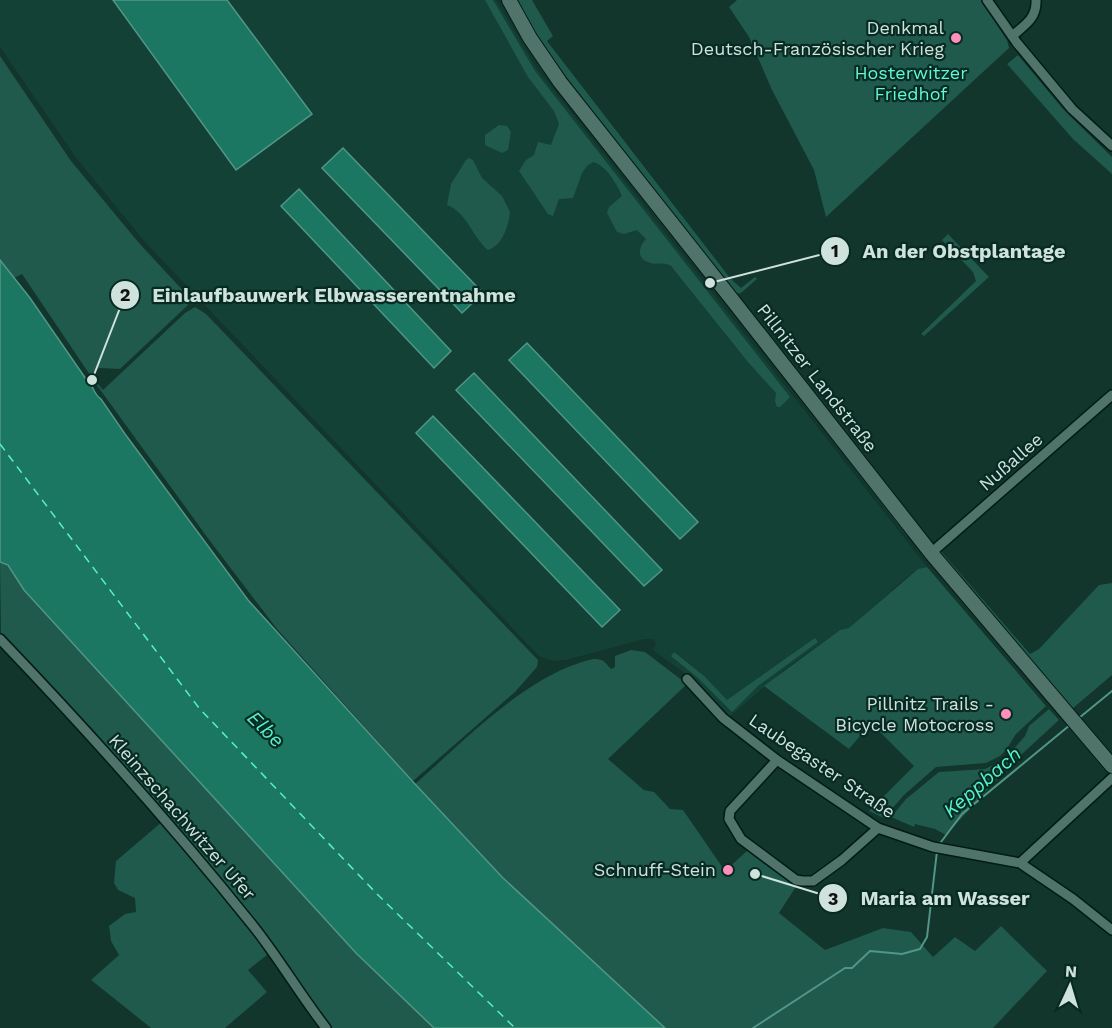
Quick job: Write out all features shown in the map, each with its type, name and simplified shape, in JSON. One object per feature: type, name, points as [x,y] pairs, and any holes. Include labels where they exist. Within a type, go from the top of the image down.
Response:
[{"type":"main road","name":"Pillnitzer Landstraße","points":[[509,0],[530,38],[560,82],[931,553],[1112,766]]},
{"type":"street","points":[[987,0],[1012,36],[1072,110],[1112,146]]},
{"type":"street","points":[[1012,36],[1030,21],[1036,12],[1036,0]]},
{"type":"street","name":"Nußallee","points":[[931,553],[1112,395]]},
{"type":"street","name":"Kleinzschachwitzer Ufer","points":[[0,639],[138,788],[210,873],[257,930],[326,1028]]},
{"type":"street","name":"Laubegaster Straße","points":[[687,679],[723,718],[777,760],[878,828],[937,848],[1020,863],[1073,899],[1112,930]]},
{"type":"street","points":[[777,760],[730,811],[729,819],[741,839],[796,880],[813,881],[842,860],[878,828]]},
{"type":"street","points":[[1020,863],[1112,778]]},
{"type":"shaded area","points":[[0,0],[496,0],[537,69],[927,567],[918,569],[901,582],[849,629],[840,630],[788,667],[730,716],[686,674],[654,651],[653,648],[656,646],[654,639],[644,639],[566,660],[552,661],[539,656],[145,242],[77,159],[0,47]]},
{"type":"green space","points":[[485,0],[493,0],[535,71],[790,397],[780,407],[777,407],[775,401],[776,393],[748,362],[671,266],[651,263],[642,258],[640,248],[646,239],[637,230],[624,234],[617,232],[607,213],[609,207],[622,196],[607,171],[593,162],[587,166],[573,198],[559,199],[553,216],[548,214],[519,171],[526,160],[534,155],[538,142],[551,145],[559,124],[554,111],[528,77]]},
{"type":"green space","points":[[500,0],[540,65],[691,262],[540,67]]},
{"type":"green space","points":[[517,0],[532,0],[553,36],[547,41],[730,278],[741,288],[755,277],[757,279],[741,293],[736,294],[567,78],[535,32]]},
{"type":"green space","name":"Hosterwitzer Friedhof","points":[[737,0],[981,0],[1007,40],[1009,48],[826,217],[814,170],[772,90],[749,37],[729,7]]},
{"type":"green space","points":[[1018,55],[1063,109],[1112,157],[1112,174],[1073,139],[1007,64]]},
{"type":"green space","points":[[0,56],[71,161],[139,243],[188,296],[188,305],[120,369],[99,368],[90,375],[22,274],[14,278],[0,260]]},
{"type":"green space","points":[[499,125],[507,126],[511,132],[508,150],[502,153],[485,145],[485,135]]},
{"type":"green space","points":[[469,158],[473,160],[482,178],[502,196],[510,212],[501,240],[488,250],[460,213],[447,205],[451,184]]},
{"type":"green space","points":[[948,234],[989,277],[924,336],[921,334],[976,281],[973,272],[942,240]]},
{"type":"green space","points":[[718,293],[908,535],[907,536]]},
{"type":"green space","points":[[195,307],[206,314],[538,660],[537,667],[515,692],[413,781],[277,629],[96,384],[103,390],[185,313]]},
{"type":"green space","points":[[939,549],[1030,654],[1039,649],[1099,585],[1112,583],[1112,675],[1072,709],[939,553]]},
{"type":"green space","points":[[0,562],[8,565],[24,590],[356,953],[434,1028],[332,1028],[311,1002],[261,929],[216,873],[139,784],[1,637]]},
{"type":"green space","points":[[927,567],[1046,706],[1016,734],[1000,756],[986,763],[936,767],[904,795],[884,818],[869,811],[914,766],[871,723],[849,749],[764,686],[840,630],[849,628],[918,569]]},
{"type":"green space","points":[[815,638],[818,642],[758,686],[732,712],[698,678],[671,656],[674,652],[704,676],[727,700]]},
{"type":"green space","points":[[631,650],[645,652],[687,684],[608,759],[644,790],[654,792],[670,809],[683,810],[725,871],[749,849],[797,885],[779,913],[825,950],[883,928],[911,932],[933,957],[955,937],[975,951],[1001,926],[1047,971],[993,1028],[665,1028],[503,878],[415,784],[492,716],[535,684],[557,672],[595,659],[605,662],[611,669],[615,667],[615,656]]},
{"type":"green space","points":[[1049,709],[1059,720],[1010,765],[946,835],[935,829],[915,824],[914,827],[891,817],[906,799],[939,772],[985,769],[1005,759],[1025,736],[1029,726]]},
{"type":"green space","points":[[163,821],[251,930],[267,955],[248,970],[267,992],[225,1028],[151,1028],[91,980],[119,955],[111,941],[109,926],[125,914],[136,912],[135,898],[118,890],[114,883],[116,861]]},
{"type":"water","points":[[113,0],[227,0],[312,114],[236,170]]},
{"type":"water","points":[[343,148],[483,293],[462,313],[322,168]]},
{"type":"water","points":[[299,189],[451,351],[434,368],[281,206]]},
{"type":"water","name":"Elbe","points":[[0,260],[30,298],[90,382],[96,394],[248,600],[503,878],[665,1028],[434,1028],[356,953],[24,590],[8,565],[0,562]]},
{"type":"water","points":[[527,343],[698,522],[680,539],[509,360]]},
{"type":"water","points":[[474,373],[662,570],[644,586],[456,390]]},
{"type":"water","points":[[433,416],[620,610],[602,627],[416,433]]},
{"type":"waterway","name":"Keppbach","points":[[1079,718],[1112,691]]},
{"type":"waterway","name":"Keppbach","points":[[938,846],[962,814],[1070,725]]},
{"type":"waterway","name":"Keppbach","points":[[753,1028],[845,968],[852,968],[870,951],[902,954],[920,949],[927,937],[937,851]]},
{"type":"ferry route","points":[[0,444],[199,708],[377,894],[515,1028]]},
{"type":"place","name":"Denkmal Deutsch-Französischer Krieg","points":[[956,38]]},
{"type":"place","name":"An der Obstplantage","points":[[710,283]]},
{"type":"place","name":"Einlaufbauwerk Elbwasserentnahme","points":[[92,380]]},
{"type":"place","name":"Pillnitz Trails - Bicycle Motocross","points":[[1006,714]]},
{"type":"place","name":"Schnuff-Stein","points":[[728,870]]},
{"type":"place","name":"Maria am Wasser","points":[[755,874]]}]
